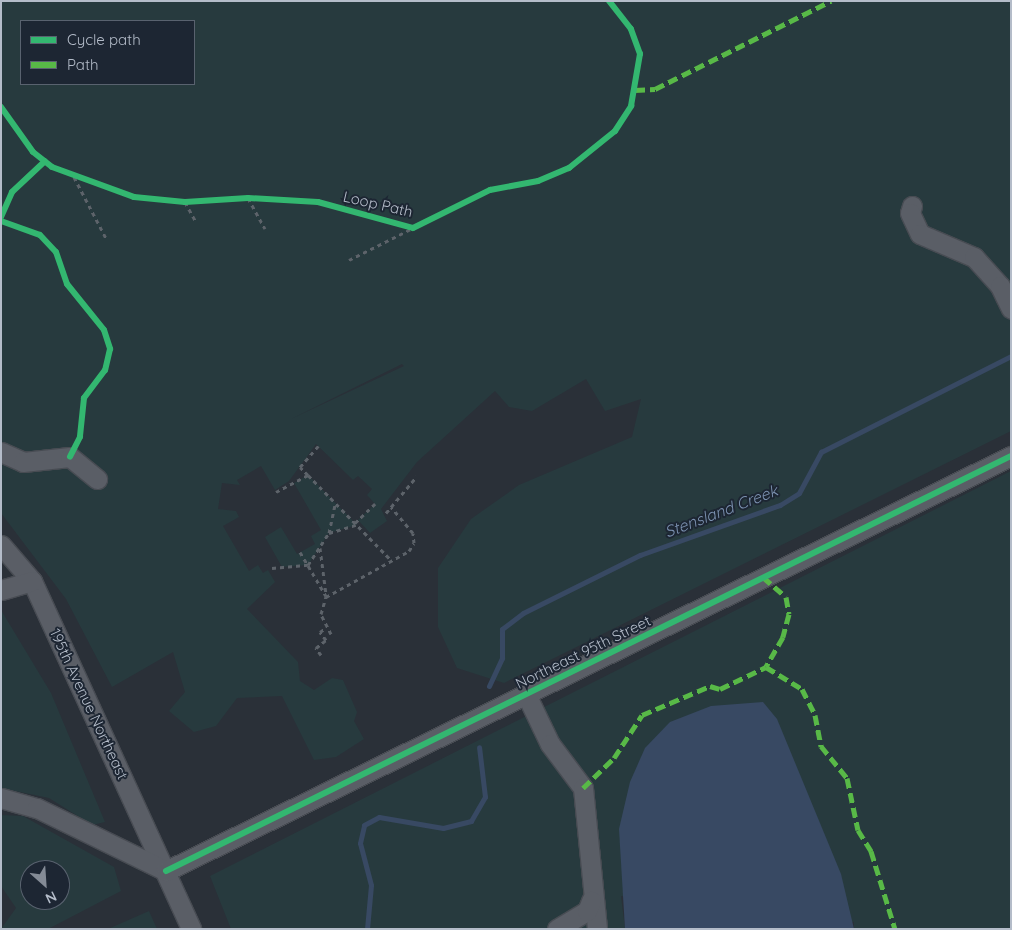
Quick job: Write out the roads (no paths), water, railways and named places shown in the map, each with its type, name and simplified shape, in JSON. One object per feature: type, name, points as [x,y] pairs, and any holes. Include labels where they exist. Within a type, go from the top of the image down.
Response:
[{"type":"street","points":[[912,206],[910,214],[920,234],[974,257],[1000,286],[1011,309]]},
{"type":"street","points":[[1,452],[23,462],[70,457],[97,479]]},
{"type":"street","name":"Northeast 95th Street","points":[[166,870],[1011,456]]},
{"type":"street","name":"195th Avenue Northeast","points":[[1,545],[32,581],[166,870],[191,929]]},
{"type":"street","points":[[1,590],[32,581]]},
{"type":"street","points":[[526,694],[550,744],[583,788],[591,901],[597,929]]},
{"type":"street","points":[[1,798],[37,808],[166,870]]},
{"type":"street","points":[[557,929],[587,911],[591,901]]},
{"type":"water","points":[[763,702],[777,719],[841,874],[854,929],[625,929],[619,829],[630,782],[645,748],[670,722],[711,706]]},
{"type":"waterway","name":"Stensland Creek","points":[[489,686],[502,658],[502,629],[523,613],[640,555],[780,505],[799,493],[821,452],[1011,356]]},
{"type":"waterway","name":"Stensland Creek","points":[[367,929],[371,885],[360,843],[364,825],[379,817],[443,828],[471,821],[485,797],[479,747]]}]
